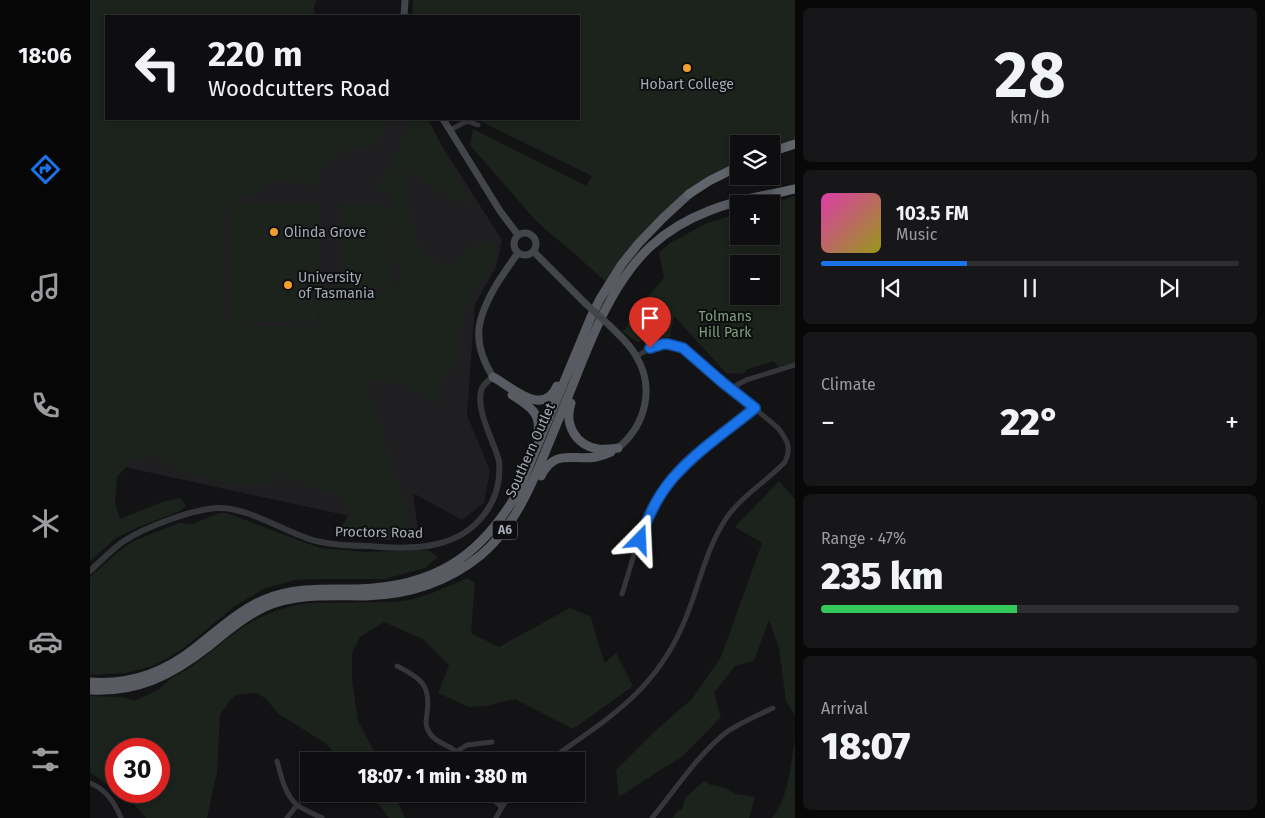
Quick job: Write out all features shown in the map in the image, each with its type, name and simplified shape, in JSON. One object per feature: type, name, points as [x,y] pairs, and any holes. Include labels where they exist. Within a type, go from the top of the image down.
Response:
[{"type":"highway","points":[[780,149],[795,144]]},
{"type":"highway","name":"Southern Outlet","points":[[90,682],[126,681],[161,669],[186,654],[245,609],[272,596],[310,589],[357,589],[390,586],[413,581],[448,567],[471,551],[492,530],[514,500],[591,317],[600,298],[622,264],[638,244],[689,194],[730,170]]},
{"type":"highway","name":"Southern Outlet","points":[[90,690],[124,688],[160,678],[185,664],[246,617],[280,601],[308,596],[365,596],[413,590],[457,572],[480,555],[503,532],[515,515],[539,468],[598,324],[636,262],[657,241],[697,216],[728,204],[795,190]]},
{"type":"highway","points":[[771,195],[777,193]]},
{"type":"highway","points":[[618,448],[606,450],[590,447],[576,436],[568,417],[573,395],[607,315],[633,274],[659,246],[683,228],[716,212],[730,208]]},
{"type":"highway","points":[[493,377],[534,400],[544,400],[552,396],[592,306],[607,282],[622,264]]},
{"type":"highway","points":[[493,377],[503,390],[532,409],[539,423],[536,438],[503,516]]},
{"type":"highway","points":[[515,515],[527,501],[544,469],[551,462],[563,457],[596,457],[618,448]]},
{"type":"main road","points":[[404,15],[405,0]]},
{"type":"main road","points":[[444,120],[500,211],[518,235]]},
{"type":"main road","points":[[525,233],[532,235],[537,245],[534,252],[524,255],[518,253],[514,246],[518,235],[525,233]]},
{"type":"main road","points":[[534,252],[626,342],[642,366],[646,382],[644,410],[634,431],[618,448]]},
{"type":"main road","points":[[493,377],[484,361],[480,348],[478,333],[480,321],[487,302],[518,253]]},
{"type":"street","points":[[450,130],[467,121],[478,125]]},
{"type":"street","points":[[561,752],[618,712],[651,678],[681,630],[706,558],[726,519],[738,504],[785,462],[788,455],[784,437],[778,428],[690,352],[675,345],[663,344],[637,356]]},
{"type":"street","points":[[732,390],[746,380],[795,365]]},
{"type":"street","name":"Proctors Road","points":[[90,571],[118,545],[134,535],[170,519],[216,508],[227,508],[242,512],[304,537],[332,544],[376,547],[422,546],[438,544],[457,537],[484,515],[494,499],[498,486],[499,461],[483,414],[480,399],[483,386],[493,377]]},
{"type":"street","points":[[622,594],[648,519],[659,498],[679,471],[755,408]]},
{"type":"street","points":[[397,666],[416,676],[425,687],[428,697],[426,722],[429,732],[436,740],[456,752],[467,745],[492,742]]},
{"type":"street","points":[[652,818],[713,744],[739,724],[773,708]]},
{"type":"street","points":[[277,762],[286,791],[291,798],[297,805],[322,818]]},
{"type":"street","points":[[90,783],[105,792],[116,805],[121,818]]},
{"type":"street","points":[[496,802],[502,807]]},
{"type":"street","points":[[496,818],[505,802]]},
{"type":"street","points":[[287,818],[297,805]]},
{"type":"shaded area","name":"University of Tasmania","points":[[90,0],[105,15],[105,120],[426,120],[502,240],[496,267],[475,304],[467,415],[490,471],[484,503],[462,520],[413,493],[418,531],[111,464]]},
{"type":"green space","name":"University of Tasmania","points":[[90,0],[316,0],[315,15],[105,15],[105,120],[390,120],[377,145],[347,148],[319,172],[315,186],[296,182],[268,182],[251,196],[233,199],[225,203],[223,254],[224,319],[226,323],[314,328],[319,322],[322,286],[328,286],[337,295],[345,290],[379,293],[394,288],[400,281],[391,196],[378,188],[380,180],[389,171],[403,139],[408,120],[429,121],[472,204],[458,201],[405,170],[405,186],[415,238],[421,248],[434,260],[451,267],[476,244],[482,242],[497,243],[494,262],[472,294],[465,312],[458,332],[459,358],[442,383],[437,403],[399,383],[371,380],[368,393],[382,429],[389,457],[409,515],[410,538],[387,540],[337,535],[351,512],[339,496],[274,473],[278,483],[245,487],[218,482],[180,471],[160,457],[133,459],[117,477],[115,503],[120,519],[162,502],[180,498],[186,506],[180,511],[116,538],[90,561]]},
{"type":"green space","name":"Hobart College","points":[[413,0],[795,0],[795,144],[780,149],[780,135],[730,135],[730,170],[663,218],[608,284],[536,221],[470,145],[473,129],[586,186],[592,176],[482,122],[483,120],[580,120],[580,15],[412,15]]},
{"type":"green space","name":"Tolmans Hill Park","points":[[795,196],[795,363],[778,367],[773,361],[746,370],[746,372],[741,374],[726,373],[674,316],[670,337],[653,338],[637,342],[623,332],[638,307],[664,278],[659,252],[670,243],[705,224],[730,216],[730,245],[780,245],[780,201]]},
{"type":"green space","points":[[229,202],[319,202],[317,323],[228,322]]},
{"type":"green space","name":"Olinda Grove","points":[[341,204],[390,206],[393,287],[342,289]]},
{"type":"green space","points":[[779,481],[795,499],[795,716],[786,701],[779,648],[769,620],[754,661],[735,666],[714,693],[721,717],[682,757],[619,797],[616,770],[655,731],[692,699],[721,657],[762,543],[735,527]]},
{"type":"green space","points":[[220,513],[227,513],[321,548],[366,552],[428,550],[438,557],[425,568],[385,579],[295,580],[266,588],[236,605],[184,648],[152,666],[126,673],[90,675],[90,577],[118,552],[134,541],[179,523],[193,524]]},
{"type":"green space","points":[[468,578],[475,583],[471,633],[499,647],[570,608],[591,617],[605,663],[616,653],[633,686],[573,729],[515,699],[486,706],[469,707],[438,693],[449,665],[423,639],[384,622],[360,637],[352,653],[352,679],[358,721],[374,752],[334,752],[325,743],[279,714],[265,698],[256,693],[234,696],[220,714],[217,772],[207,818],[146,818],[133,803],[170,803],[170,738],[105,738],[105,783],[90,772],[90,696],[123,697],[134,701],[158,690],[173,677],[187,670],[251,622],[270,613],[295,605],[309,603],[392,602],[409,600],[430,594]]},
{"type":"green space","points":[[795,740],[795,818],[772,818],[778,810],[785,791]]},
{"type":"green space","points":[[704,781],[711,785],[723,787],[736,794],[755,797],[749,818],[673,818],[676,812],[682,809],[685,798]]},
{"type":"green space","points":[[377,802],[398,802],[405,818],[389,818]]},
{"type":"place","name":"Hobart College","points":[[687,68]]},
{"type":"place","name":"Olinda Grove","points":[[274,232]]},
{"type":"place","name":"University of Tasmania","points":[[288,285]]},
{"type":"route","points":[[640,540],[659,498],[679,471],[755,408],[722,382],[690,352],[668,344],[650,348]]}]
